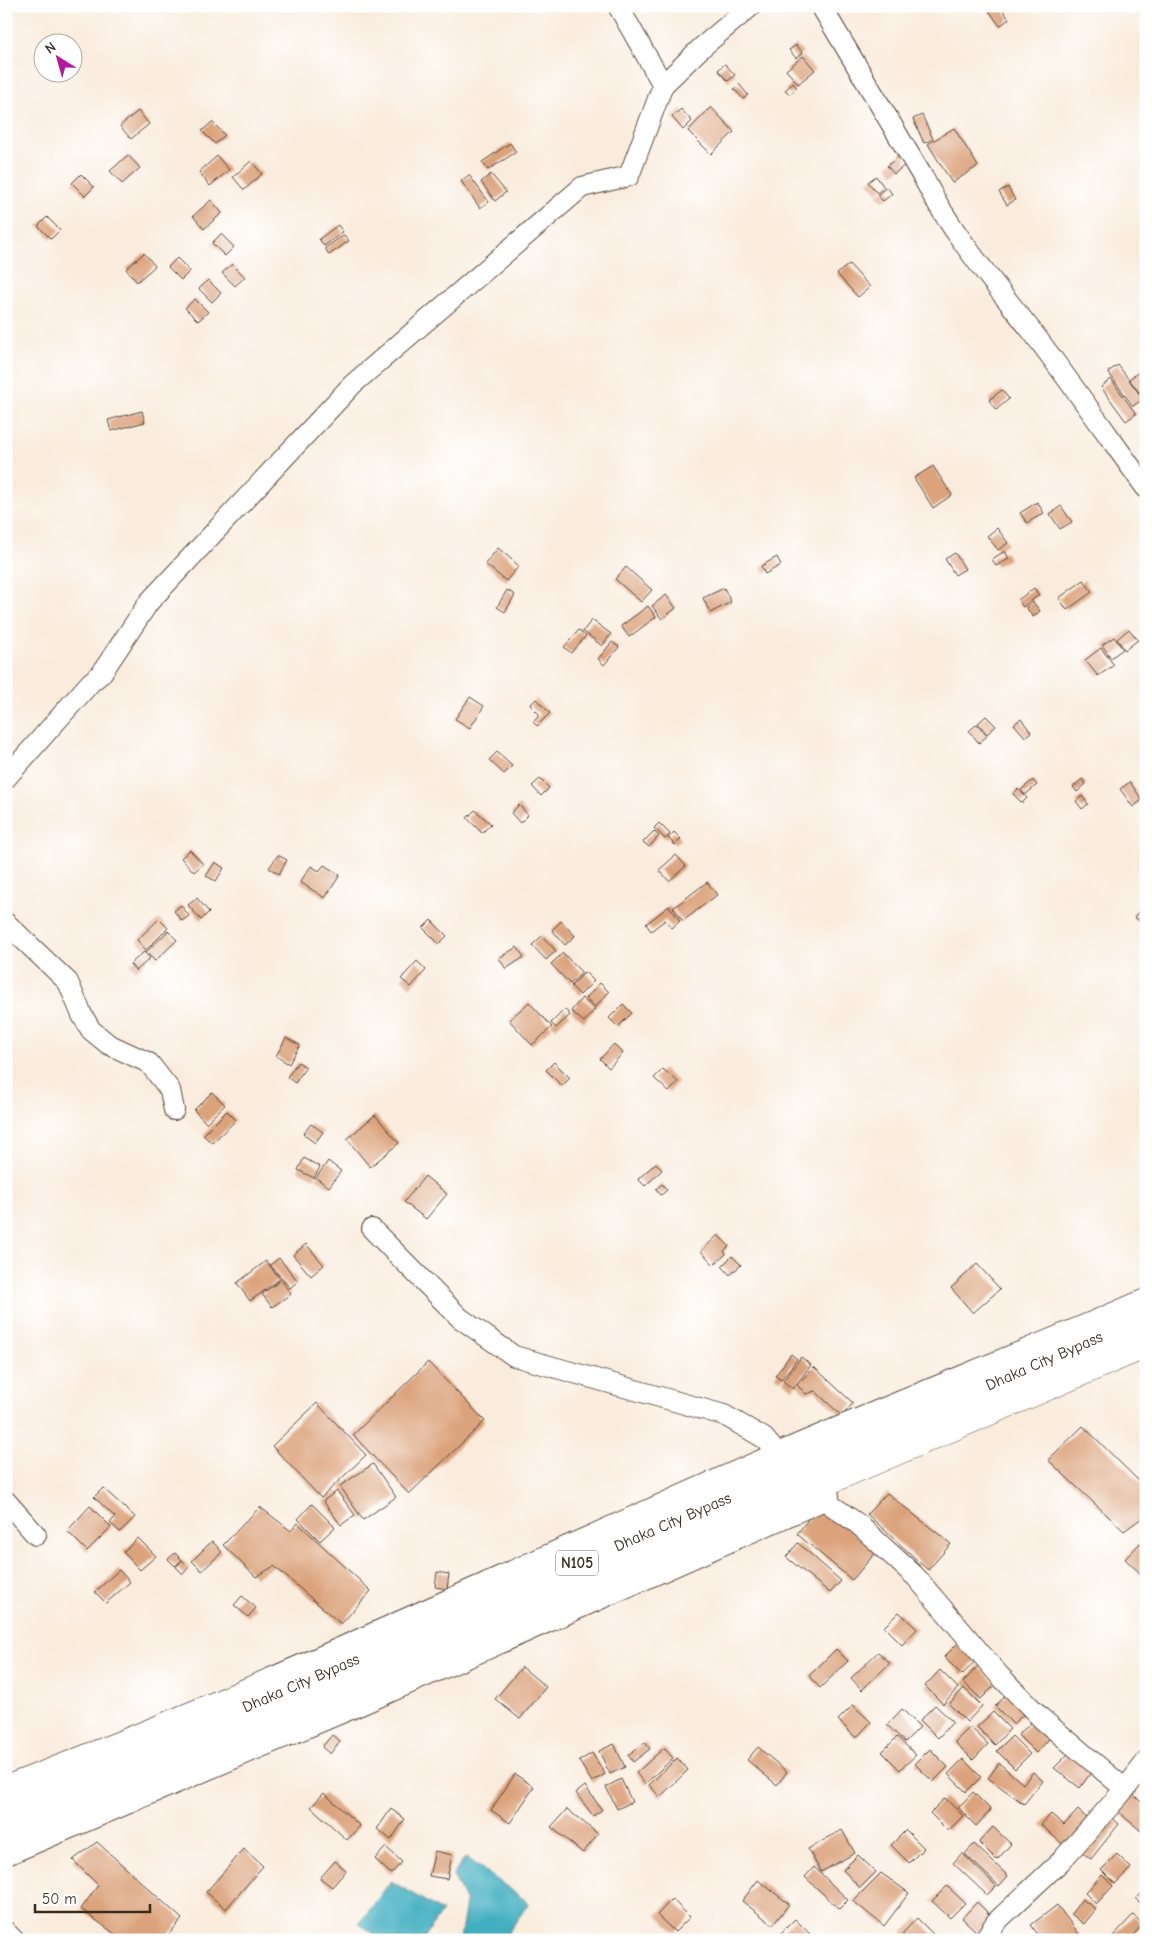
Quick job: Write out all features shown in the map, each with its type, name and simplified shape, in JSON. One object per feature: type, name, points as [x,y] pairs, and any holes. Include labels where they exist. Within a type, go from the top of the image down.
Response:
[{"type":"highway","name":"Dhaka City Bypass","points":[[6,1807],[80,1780],[1146,1317]]},
{"type":"highway","name":"Dhaka City Bypass","points":[[6,1829],[83,1800],[1146,1344]]},
{"type":"main road","points":[[6,1789],[76,1762],[343,1649],[779,1456],[1146,1302]]},
{"type":"main road","points":[[6,1852],[362,1701],[821,1498],[1146,1358]]},
{"type":"street","points":[[618,6],[663,85]]},
{"type":"street","points":[[6,778],[91,682],[101,674],[149,602],[353,384],[582,187],[629,176],[663,85],[701,48],[751,6]]},
{"type":"street","points":[[821,6],[924,179],[939,208],[1146,488]]},
{"type":"street","points":[[6,923],[68,982],[82,1015],[91,1030],[108,1044],[149,1063],[170,1090],[174,1110]]},
{"type":"street","points":[[372,1229],[460,1318],[514,1356],[724,1415],[764,1438],[779,1456]]},
{"type":"street","points":[[821,1498],[858,1524],[915,1576],[999,1675],[1042,1720],[1125,1789]]},
{"type":"street","points":[[6,1501],[36,1535]]},
{"type":"street","points":[[984,1940],[996,1922],[1061,1861],[1125,1789],[1146,1762]]},
{"type":"street","points":[[6,1932],[14,1940]]},
{"type":"water","points":[[466,1857],[529,1903],[503,1940],[460,1940],[466,1902],[453,1875]]},
{"type":"water","points":[[391,1881],[442,1911],[423,1940],[382,1940],[359,1924]]},
{"type":"building","points":[[990,6],[1000,6],[1009,19],[1000,26],[987,8]]},
{"type":"building","points":[[796,45],[803,53],[796,58],[789,50]]},
{"type":"building","points":[[803,56],[815,70],[798,84],[786,70]]},
{"type":"building","points":[[725,64],[735,75],[728,81],[718,70]]},
{"type":"building","points":[[793,83],[797,88],[790,94],[785,90]]},
{"type":"building","points":[[739,84],[748,95],[743,99],[734,89]]},
{"type":"building","points":[[711,107],[734,132],[711,154],[688,131]]},
{"type":"building","points":[[681,109],[692,121],[683,130],[672,117]]},
{"type":"building","points":[[138,111],[149,124],[131,139],[120,126]]},
{"type":"building","points":[[922,115],[933,139],[924,143],[913,119]]},
{"type":"building","points":[[212,122],[225,135],[215,144],[202,131]]},
{"type":"building","points":[[954,128],[978,166],[952,183],[928,144]]},
{"type":"building","points":[[510,143],[516,152],[488,170],[482,162]]},
{"type":"building","points":[[906,150],[905,165],[894,174],[887,166]]},
{"type":"building","points":[[128,155],[140,168],[122,184],[110,171]]},
{"type":"building","points":[[217,156],[229,170],[210,186],[199,172]]},
{"type":"building","points":[[251,161],[262,174],[244,190],[233,177]]},
{"type":"building","points":[[81,174],[94,187],[85,196],[72,183]]},
{"type":"building","points":[[491,174],[506,192],[495,201],[481,182]]},
{"type":"building","points":[[469,175],[489,202],[480,208],[461,181]]},
{"type":"building","points":[[876,176],[884,187],[877,193],[868,182]]},
{"type":"building","points":[[887,187],[892,194],[883,201],[877,195]]},
{"type":"building","points":[[1008,187],[1015,200],[1007,205],[999,192]]},
{"type":"building","points":[[211,200],[222,213],[204,229],[193,216]]},
{"type":"building","points":[[47,217],[60,230],[51,239],[38,226]]},
{"type":"building","points":[[338,225],[343,232],[324,246],[319,239]]},
{"type":"building","points":[[221,234],[234,247],[225,256],[212,243]]},
{"type":"building","points":[[344,235],[349,241],[329,255],[325,248]]},
{"type":"building","points":[[144,253],[155,266],[137,282],[126,269]]},
{"type":"building","points":[[177,258],[190,271],[181,280],[168,267]]},
{"type":"building","points":[[232,264],[245,277],[235,286],[222,273]]},
{"type":"building","points":[[849,264],[870,287],[858,297],[837,274]]},
{"type":"building","points":[[208,280],[221,293],[212,302],[199,289]]},
{"type":"building","points":[[195,299],[208,312],[198,321],[185,308]]},
{"type":"building","points":[[1118,365],[1143,399],[1133,406],[1108,372]]},
{"type":"building","points":[[1139,372],[1146,380],[1146,394],[1142,396],[1129,379]]},
{"type":"building","points":[[1111,379],[1136,414],[1126,421],[1101,387]]},
{"type":"building","points":[[1002,390],[1009,399],[996,410],[989,400]]},
{"type":"building","points":[[142,411],[145,422],[111,431],[108,420]]},
{"type":"building","points":[[933,466],[952,495],[933,508],[914,478]]},
{"type":"building","points":[[1037,502],[1044,513],[1027,523],[1020,513]]},
{"type":"building","points":[[1061,506],[1072,522],[1060,529],[1050,514]]},
{"type":"building","points":[[997,528],[1008,543],[998,550],[987,536]]},
{"type":"building","points":[[498,548],[519,566],[506,581],[485,564]]},
{"type":"building","points":[[1005,551],[1009,559],[996,566],[992,559]]},
{"type":"building","points":[[955,553],[965,569],[955,575],[945,559]]},
{"type":"building","points":[[777,557],[781,565],[765,574],[761,566]]},
{"type":"building","points":[[626,567],[652,590],[641,602],[615,579]]},
{"type":"building","points":[[1084,580],[1092,592],[1067,610],[1059,598]]},
{"type":"building","points":[[724,588],[731,602],[710,613],[703,598]]},
{"type":"building","points":[[1034,588],[1039,595],[1023,607],[1018,600]]},
{"type":"building","points":[[507,590],[515,595],[505,612],[497,607]]},
{"type":"building","points":[[666,595],[676,608],[662,619],[652,606]]},
{"type":"building","points":[[1033,602],[1040,611],[1033,617],[1026,607]]},
{"type":"building","points":[[648,606],[656,617],[629,637],[621,626]]},
{"type":"building","points":[[592,620],[611,634],[602,646],[583,631]]},
{"type":"building","points":[[1129,629],[1138,640],[1125,650],[1117,639]]},
{"type":"building","points":[[579,630],[586,636],[571,653],[564,647]]},
{"type":"building","points":[[1114,637],[1123,649],[1111,658],[1102,645]]},
{"type":"building","points":[[612,642],[619,647],[604,665],[598,659]]},
{"type":"building","points":[[1101,648],[1114,665],[1098,676],[1085,660]]},
{"type":"building","points":[[470,697],[484,706],[470,728],[455,719]]},
{"type":"building","points":[[536,699],[550,713],[537,726],[533,722],[540,715],[530,705]]},
{"type":"building","points":[[986,716],[996,726],[987,734],[978,723]]},
{"type":"building","points":[[1021,719],[1031,732],[1025,737],[1014,724]]},
{"type":"building","points":[[977,724],[987,736],[979,743],[969,731]]},
{"type":"building","points":[[497,752],[512,766],[504,774],[489,760]]},
{"type":"building","points":[[540,779],[549,788],[541,796],[532,786]]},
{"type":"building","points":[[1082,779],[1086,784],[1077,792],[1073,787]]},
{"type":"building","points":[[1033,780],[1037,785],[1025,795],[1021,790]]},
{"type":"building","points":[[1130,782],[1142,800],[1133,807],[1120,789]]},
{"type":"building","points":[[1018,789],[1027,798],[1022,803],[1013,794]]},
{"type":"building","points":[[1082,796],[1088,804],[1082,809],[1076,801]]},
{"type":"building","points":[[519,805],[528,815],[520,823],[511,813]]},
{"type":"building","points":[[475,810],[491,824],[482,833],[467,818]]},
{"type":"building","points":[[659,823],[670,834],[665,839],[654,828]]},
{"type":"building","points":[[654,831],[659,836],[649,847],[643,842]]},
{"type":"building","points":[[674,832],[681,839],[675,845],[668,838]]},
{"type":"building","points":[[190,850],[203,864],[194,872],[181,858]]},
{"type":"building","points":[[278,855],[287,860],[279,874],[269,868]]},
{"type":"building","points":[[676,855],[686,866],[669,881],[659,870]]},
{"type":"building","points":[[215,862],[224,868],[216,881],[206,876]]},
{"type":"building","points":[[324,865],[340,875],[325,898],[300,882],[311,866],[319,871]]},
{"type":"building","points":[[707,882],[717,895],[683,921],[673,908]]},
{"type":"building","points":[[197,898],[209,912],[201,920],[188,905]]},
{"type":"building","points":[[1146,902],[1146,917],[1142,923],[1134,917]]},
{"type":"building","points":[[181,905],[189,916],[182,921],[174,911]]},
{"type":"building","points":[[669,906],[680,921],[672,928],[665,920],[651,931],[646,924]]},
{"type":"building","points":[[159,919],[168,928],[146,950],[137,940]]},
{"type":"building","points":[[431,920],[447,936],[439,944],[423,928]]},
{"type":"building","points":[[561,921],[575,936],[565,945],[552,930]]},
{"type":"building","points":[[168,931],[177,940],[155,961],[146,952]]},
{"type":"building","points":[[542,936],[556,951],[546,960],[532,945]]},
{"type":"building","points":[[517,947],[524,957],[506,969],[499,958]]},
{"type":"building","points":[[144,952],[150,958],[136,971],[130,964]]},
{"type":"building","points":[[563,953],[582,973],[570,984],[551,964]]},
{"type":"building","points":[[417,961],[426,970],[411,987],[401,979]]},
{"type":"building","points":[[585,972],[594,981],[580,995],[571,986]]},
{"type":"building","points":[[600,983],[609,992],[595,1007],[586,998]]},
{"type":"building","points":[[582,998],[595,1009],[584,1022],[571,1011]]},
{"type":"building","points":[[529,1002],[552,1027],[532,1045],[509,1020]]},
{"type":"building","points":[[623,1004],[632,1013],[618,1027],[609,1018]]},
{"type":"building","points":[[565,1009],[570,1015],[556,1028],[551,1023]]},
{"type":"building","points":[[286,1038],[300,1045],[289,1064],[276,1056]]},
{"type":"building","points":[[614,1044],[623,1053],[609,1068],[600,1059]]},
{"type":"building","points":[[298,1062],[306,1067],[295,1083],[287,1077]]},
{"type":"building","points":[[554,1062],[570,1078],[562,1086],[546,1070]]},
{"type":"building","points":[[663,1069],[678,1082],[669,1092],[654,1078]]},
{"type":"building","points":[[212,1092],[225,1105],[206,1123],[194,1110]]},
{"type":"building","points":[[227,1111],[236,1120],[212,1143],[203,1135]]},
{"type":"building","points":[[375,1115],[399,1143],[370,1167],[347,1139]]},
{"type":"building","points":[[311,1124],[323,1132],[315,1143],[303,1134]]},
{"type":"building","points":[[304,1158],[320,1167],[314,1178],[298,1170]]},
{"type":"building","points":[[328,1161],[341,1171],[329,1187],[316,1178]]},
{"type":"building","points":[[656,1163],[662,1170],[645,1186],[638,1179]]},
{"type":"building","points":[[425,1176],[447,1194],[426,1219],[404,1202]]},
{"type":"building","points":[[662,1184],[667,1190],[661,1195],[656,1189]]},
{"type":"building","points":[[718,1235],[729,1246],[724,1251],[726,1254],[714,1265],[701,1251]]},
{"type":"building","points":[[306,1244],[324,1265],[311,1276],[293,1255]]},
{"type":"building","points":[[732,1256],[741,1265],[730,1275],[722,1266]]},
{"type":"building","points":[[279,1258],[298,1281],[290,1288],[270,1265]]},
{"type":"building","points":[[266,1261],[280,1279],[250,1301],[237,1283]]},
{"type":"building","points":[[977,1264],[1000,1289],[973,1313],[951,1288]]},
{"type":"building","points":[[281,1280],[291,1294],[272,1307],[262,1294]]},
{"type":"building","points":[[791,1354],[797,1359],[781,1380],[775,1376]]},
{"type":"building","points":[[801,1357],[811,1365],[793,1389],[783,1381]]},
{"type":"building","points":[[428,1362],[485,1421],[409,1494],[353,1435]]},
{"type":"building","points":[[814,1367],[853,1403],[842,1416],[815,1391],[806,1394],[797,1385]]},
{"type":"building","points":[[317,1403],[366,1455],[321,1498],[272,1446]]},
{"type":"building","points":[[1083,1426],[1146,1488],[1146,1515],[1124,1531],[1048,1460]]},
{"type":"building","points":[[373,1464],[396,1497],[363,1520],[340,1486]]},
{"type":"building","points":[[103,1488],[135,1517],[120,1532],[110,1523],[115,1517],[94,1497]]},
{"type":"building","points":[[337,1491],[355,1515],[341,1525],[323,1501]]},
{"type":"building","points":[[887,1493],[951,1544],[928,1570],[867,1514]]},
{"type":"building","points":[[312,1504],[335,1527],[320,1541],[298,1519]]},
{"type":"building","points":[[820,1504],[876,1552],[852,1580],[797,1534]]},
{"type":"building","points":[[90,1506],[111,1527],[87,1551],[67,1531]]},
{"type":"building","points":[[260,1507],[291,1531],[298,1523],[371,1591],[341,1624],[274,1566],[256,1577],[223,1545]]},
{"type":"building","points":[[138,1538],[156,1556],[140,1570],[123,1552]]},
{"type":"building","points":[[212,1541],[222,1552],[202,1571],[192,1561]]},
{"type":"building","points":[[798,1543],[841,1581],[830,1593],[786,1557]]},
{"type":"building","points":[[1140,1543],[1146,1549],[1146,1574],[1143,1576],[1125,1559]]},
{"type":"building","points":[[175,1553],[182,1560],[175,1566],[168,1559]]},
{"type":"building","points":[[182,1560],[189,1567],[183,1574],[176,1567]]},
{"type":"building","points":[[119,1570],[130,1582],[106,1603],[95,1592]]},
{"type":"building","points":[[437,1572],[449,1574],[447,1589],[435,1587]]},
{"type":"building","points":[[242,1596],[256,1608],[248,1617],[234,1605]]},
{"type":"building","points":[[899,1612],[917,1629],[902,1645],[884,1627]]},
{"type":"building","points":[[959,1642],[977,1659],[962,1675],[944,1657]]},
{"type":"building","points":[[836,1649],[848,1661],[820,1688],[809,1676]]},
{"type":"building","points":[[878,1652],[890,1663],[862,1690],[851,1678]]},
{"type":"building","points":[[978,1666],[996,1684],[981,1699],[963,1682]]},
{"type":"building","points":[[522,1667],[546,1687],[520,1719],[495,1699]]},
{"type":"building","points":[[940,1670],[958,1688],[943,1704],[925,1686]]},
{"type":"building","points":[[964,1688],[982,1706],[967,1722],[949,1704]]},
{"type":"building","points":[[1011,1691],[1029,1709],[1013,1724],[995,1706]]},
{"type":"building","points":[[853,1705],[871,1722],[856,1738],[838,1720]]},
{"type":"building","points":[[935,1705],[953,1722],[938,1738],[920,1720]]},
{"type":"building","points":[[902,1709],[920,1727],[905,1742],[887,1725]]},
{"type":"building","points":[[993,1712],[1010,1729],[995,1745],[977,1727]]},
{"type":"building","points":[[1034,1720],[1051,1737],[1036,1753],[1018,1735]]},
{"type":"building","points":[[970,1727],[988,1744],[973,1760],[955,1742]]},
{"type":"building","points":[[332,1735],[340,1741],[330,1754],[322,1747]]},
{"type":"building","points":[[1012,1736],[1030,1754],[1015,1769],[997,1751]]},
{"type":"building","points":[[897,1737],[916,1755],[900,1770],[882,1752]]},
{"type":"building","points":[[645,1742],[650,1749],[633,1762],[628,1755]]},
{"type":"building","points":[[614,1744],[625,1767],[610,1774],[599,1751]]},
{"type":"building","points":[[758,1747],[787,1772],[777,1785],[747,1760]]},
{"type":"building","points":[[664,1748],[673,1758],[645,1784],[636,1773]]},
{"type":"building","points":[[930,1749],[948,1767],[933,1782],[915,1764]]},
{"type":"building","points":[[592,1753],[605,1774],[592,1782],[579,1761]]},
{"type":"building","points":[[1068,1754],[1092,1771],[1080,1788],[1054,1768]]},
{"type":"building","points":[[677,1758],[688,1770],[660,1797],[649,1785]]},
{"type":"building","points":[[963,1759],[981,1777],[966,1792],[948,1774]]},
{"type":"building","points":[[999,1763],[1023,1784],[1033,1772],[1043,1781],[1024,1804],[988,1778]]},
{"type":"building","points":[[515,1774],[534,1787],[510,1823],[491,1810]]},
{"type":"building","points":[[621,1779],[632,1802],[617,1809],[606,1787]]},
{"type":"building","points":[[585,1786],[602,1810],[593,1816],[576,1793]]},
{"type":"building","points":[[973,1792],[991,1810],[976,1826],[958,1808]]},
{"type":"building","points":[[324,1793],[360,1826],[347,1840],[311,1807]]},
{"type":"building","points":[[1133,1794],[1146,1807],[1146,1835],[1117,1811]]},
{"type":"building","points":[[945,1798],[963,1816],[948,1831],[930,1813]]},
{"type":"building","points":[[391,1809],[405,1819],[391,1840],[377,1829]]},
{"type":"building","points":[[567,1809],[598,1834],[583,1853],[551,1827]]},
{"type":"building","points":[[1078,1810],[1091,1822],[1068,1849],[1041,1825],[1051,1814],[1064,1825]]},
{"type":"building","points":[[1108,1814],[1119,1824],[1091,1859],[1078,1849]]},
{"type":"building","points":[[993,1827],[1011,1844],[997,1860],[979,1842]]},
{"type":"building","points":[[842,1830],[855,1853],[821,1872],[808,1849]]},
{"type":"building","points":[[906,1830],[924,1848],[909,1863],[891,1845]]},
{"type":"building","points":[[97,1842],[182,1919],[164,1940],[123,1940],[81,1909],[98,1885],[73,1860]]},
{"type":"building","points":[[974,1844],[1008,1876],[999,1886],[965,1854]]},
{"type":"building","points":[[386,1847],[402,1862],[391,1874],[375,1859]]},
{"type":"building","points":[[244,1849],[263,1866],[226,1909],[206,1892]]},
{"type":"building","points":[[435,1851],[452,1855],[447,1879],[429,1876]]},
{"type":"building","points":[[962,1853],[996,1886],[987,1895],[953,1863]]},
{"type":"building","points":[[1117,1854],[1131,1868],[1115,1884],[1101,1870]]},
{"type":"building","points":[[858,1855],[876,1872],[860,1888],[843,1870]]},
{"type":"building","points":[[335,1861],[346,1871],[332,1887],[320,1878]]},
{"type":"building","points":[[814,1867],[848,1900],[839,1909],[805,1877]]},
{"type":"building","points":[[881,1873],[909,1893],[884,1926],[853,1901]]},
{"type":"building","points":[[1102,1875],[1113,1886],[1096,1904],[1085,1893]]},
{"type":"building","points":[[758,1880],[789,1904],[773,1925],[742,1901]]},
{"type":"building","points":[[947,1886],[965,1903],[950,1918],[932,1901]]},
{"type":"building","points":[[1146,1889],[1146,1908],[1136,1899]]},
{"type":"building","points":[[672,1899],[690,1917],[675,1932],[657,1915]]},
{"type":"building","points":[[1082,1899],[1096,1909],[1084,1924],[1071,1914]]},
{"type":"building","points":[[977,1902],[995,1920],[980,1935],[962,1918]]},
{"type":"building","points":[[1057,1905],[1082,1938],[1080,1940],[1042,1940],[1031,1925]]},
{"type":"building","points":[[1133,1915],[1143,1924],[1129,1940],[1117,1940],[1113,1936]]},
{"type":"building","points":[[917,1918],[935,1936],[932,1940],[908,1940],[902,1934]]},
{"type":"building","points":[[795,1919],[813,1937],[810,1940],[786,1940],[780,1934]]}]
